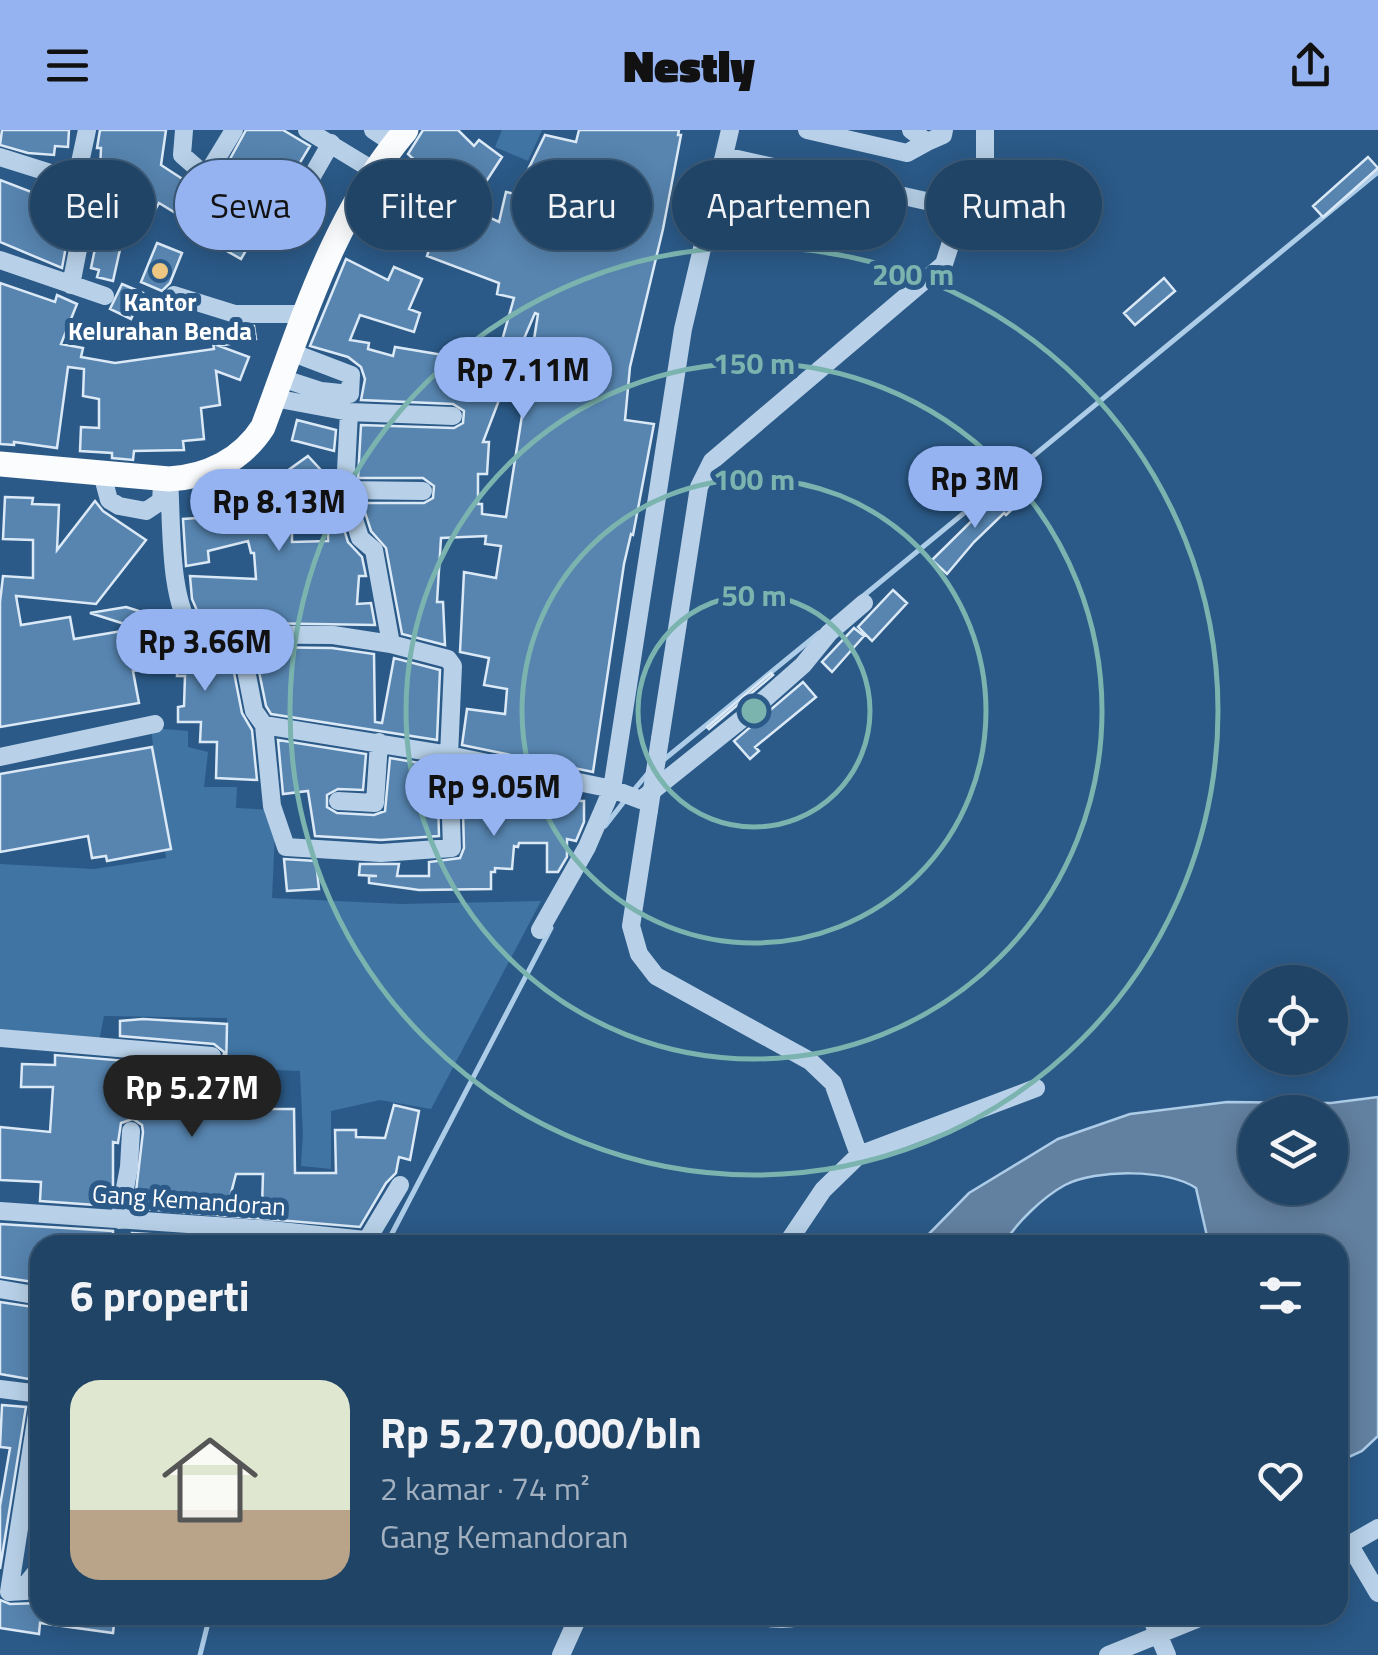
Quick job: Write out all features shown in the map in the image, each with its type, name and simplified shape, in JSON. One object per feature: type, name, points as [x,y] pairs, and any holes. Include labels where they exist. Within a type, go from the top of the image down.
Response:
[{"type":"main road","points":[[381,160],[391,134]]},
{"type":"main road","points":[[0,464],[165,479],[191,477],[232,460],[254,441],[346,221]]},
{"type":"street","points":[[81,160],[87,130]]},
{"type":"street","points":[[184,130],[182,154],[189,160]]},
{"type":"street","points":[[216,160],[234,130]]},
{"type":"street","points":[[307,130],[357,160]]},
{"type":"street","points":[[730,130],[683,329],[630,797],[632,926],[639,954],[656,976],[810,1061],[832,1083],[858,1155]]},
{"type":"street","points":[[807,130],[906,153],[943,135],[944,130]]},
{"type":"street","points":[[911,130],[927,142]]},
{"type":"street","points":[[984,139],[998,130]]},
{"type":"street","points":[[321,160],[331,143]]},
{"type":"street","points":[[0,156],[30,166]]},
{"type":"street","points":[[724,156],[926,201]]},
{"type":"street","points":[[71,285],[77,250]]},
{"type":"street","points":[[540,930],[586,847],[630,797],[660,738],[699,487],[712,462],[944,264],[948,250]]},
{"type":"street","points":[[0,260],[105,296]]},
{"type":"street","points":[[174,296],[235,314],[304,314]]},
{"type":"street","points":[[278,388],[350,394],[351,375],[291,352]]},
{"type":"street","points":[[278,388],[349,412],[454,416]]},
{"type":"street","points":[[349,412],[345,490],[360,538],[374,550],[391,644]]},
{"type":"street","points":[[165,479],[184,622],[194,634],[239,634],[333,635],[391,644],[452,662],[451,850],[380,853],[286,847],[272,806],[264,725],[254,711],[239,634]]},
{"type":"street","points":[[345,490],[424,491]]},
{"type":"street","points":[[264,725],[449,755],[646,799],[802,666],[829,633],[864,603]]},
{"type":"street","points":[[0,756],[155,724]]},
{"type":"street","points":[[338,801],[375,803],[379,742]]},
{"type":"street","points":[[0,1038],[212,1056]]},
{"type":"street","points":[[793,1235],[823,1190],[858,1155],[1036,1088]]},
{"type":"street","points":[[118,1220],[132,1132]]},
{"type":"street","name":"Gang Kemandoran","points":[[374,1235],[400,1185]]},
{"type":"street","name":"Gang Kemandoran","points":[[0,1211],[308,1235]]},
{"type":"street","points":[[0,1289],[30,1294]]},
{"type":"street","points":[[0,1390],[30,1394]]},
{"type":"street","points":[[4,1594],[30,1475]]},
{"type":"street","points":[[1348,1544],[1378,1528]]},
{"type":"street","points":[[1348,1554],[1378,1593]]},
{"type":"street","points":[[4,1594],[30,1580]]},
{"type":"street","points":[[4,1594],[30,1591]]},
{"type":"street","points":[[561,1655],[574,1625]]},
{"type":"street","points":[[1120,1653],[1161,1627],[1167,1655]]},
{"type":"shaded area","points":[[502,130],[542,130],[528,160],[495,147]]},
{"type":"shaded area","points":[[151,728],[188,731],[188,747],[208,752],[204,787],[237,787],[236,808],[276,810],[272,898],[401,904],[541,901],[431,1109],[380,1100],[331,1111],[331,1169],[301,1166],[300,1071],[228,1068],[227,1018],[104,1016],[98,1046],[0,1032],[0,864],[94,869],[166,858]]},
{"type":"shaded area","points":[[1378,1097],[1378,1436],[1362,1451],[1348,1457],[1348,1235],[1207,1235],[1196,1188],[1168,1177],[1131,1173],[1094,1176],[1065,1185],[1031,1211],[1010,1235],[928,1235],[969,1193],[1058,1139],[1130,1114],[1238,1102],[1238,1205],[1348,1205],[1348,1101]]},
{"type":"building","points":[[2,130],[69,130],[68,147],[55,146],[54,155],[28,153],[0,145]]},
{"type":"building","points":[[100,130],[166,130],[161,165],[175,174],[175,213],[159,203],[155,210],[155,160],[100,160],[101,148],[97,148]]},
{"type":"building","points":[[246,130],[283,130],[310,146],[302,160],[229,160]]},
{"type":"building","points":[[423,130],[458,130],[474,146],[479,140],[502,157],[492,172],[492,160],[414,160],[408,154]]},
{"type":"building","points":[[579,130],[679,130],[663,229],[630,367],[625,420],[654,424],[624,564],[593,772],[462,745],[467,709],[505,714],[507,689],[484,685],[489,658],[460,652],[464,572],[496,578],[501,546],[485,544],[486,536],[441,538],[437,602],[443,602],[445,645],[402,634],[386,548],[371,531],[362,503],[424,503],[433,498],[434,486],[423,478],[358,478],[361,425],[454,428],[463,423],[464,411],[453,404],[361,400],[365,379],[361,367],[348,357],[310,346],[346,259],[388,280],[394,267],[422,279],[409,309],[420,313],[414,332],[360,315],[350,340],[369,343],[368,349],[393,356],[395,347],[485,362],[479,386],[501,395],[483,442],[489,442],[487,474],[478,474],[482,514],[506,517],[538,314],[535,313],[517,355],[499,351],[514,298],[497,294],[499,283],[427,256],[429,250],[492,250],[492,219],[499,222],[506,192],[512,193],[512,250],[652,250],[652,160],[533,160],[545,135],[576,142]]},
{"type":"building","points":[[1368,157],[1378,168],[1323,217],[1313,206]]},
{"type":"building","points":[[0,180],[30,192],[30,250],[65,250],[62,268],[0,242]]},
{"type":"building","name":"Kantor Kelurahan Benda","points":[[157,243],[182,253],[170,283],[162,291],[141,282]]},
{"type":"building","points":[[95,250],[120,250],[113,281],[97,277],[99,270],[91,268]]},
{"type":"building","points":[[225,250],[246,250],[241,259]]},
{"type":"building","points":[[1164,278],[1175,291],[1135,325],[1124,313]]},
{"type":"building","points":[[0,283],[55,302],[57,295],[77,304],[61,344],[83,348],[81,357],[115,363],[214,349],[211,330],[233,326],[254,326],[256,339],[219,346],[249,357],[240,380],[216,371],[220,405],[201,408],[204,439],[183,441],[184,450],[134,451],[133,460],[112,458],[112,453],[80,451],[81,427],[99,428],[99,399],[83,396],[84,369],[68,367],[57,448],[0,444]]},
{"type":"building","points":[[122,284],[143,293],[131,319],[110,309]]},
{"type":"building","points":[[297,420],[336,430],[334,451],[292,440]]},
{"type":"building","points":[[308,456],[333,483],[348,542],[362,557],[366,576],[359,576],[357,604],[371,603],[375,625],[202,622],[192,599],[190,576],[256,579],[254,553],[248,541],[208,551],[209,562],[186,566],[183,519],[211,517],[206,495],[234,488],[233,482],[259,476],[260,482],[280,476]],"holes":[[[315,511],[328,520],[328,541],[292,542],[292,520]]]},
{"type":"building","points":[[1005,488],[1019,503],[974,542],[947,574],[932,560]]},
{"type":"building","points":[[5,497],[33,498],[32,504],[59,505],[57,550],[95,501],[103,511],[146,540],[96,604],[16,596],[21,625],[70,617],[74,639],[134,629],[141,670],[133,671],[139,703],[0,727],[3,576],[33,578],[33,540],[3,539]]},
{"type":"building","points":[[893,590],[907,603],[872,641],[858,627]]},
{"type":"building","points":[[126,607],[174,622],[190,645],[229,647],[242,713],[252,730],[257,780],[216,778],[217,742],[200,742],[201,722],[178,722],[178,707],[184,706],[185,676],[177,676],[178,641],[90,613]]},
{"type":"building","points":[[854,628],[864,636],[832,672],[822,662]]},
{"type":"building","points":[[254,647],[332,648],[374,654],[375,722],[382,723],[394,658],[440,670],[437,740],[271,714]]},
{"type":"building","points":[[771,673],[773,675],[707,727]]},
{"type":"building","points":[[803,682],[816,697],[755,747],[759,751],[750,759],[734,741]]},
{"type":"building","points":[[278,740],[366,754],[363,790],[338,789],[327,795],[327,807],[337,813],[374,815],[385,811],[390,758],[437,766],[439,836],[381,840],[315,836],[308,791],[283,794]]},
{"type":"building","points":[[152,747],[171,849],[107,861],[106,856],[92,858],[88,836],[0,852],[0,774]]},
{"type":"building","points":[[478,775],[479,791],[547,792],[547,800],[584,801],[584,822],[576,841],[567,839],[567,857],[558,872],[547,872],[547,843],[519,843],[514,846],[512,869],[495,868],[491,872],[491,889],[419,890],[369,883],[369,876],[377,876],[359,875],[360,864],[399,864],[397,876],[429,876],[429,862],[460,858],[464,848],[462,776]]},
{"type":"building","points":[[284,859],[316,861],[319,889],[287,891]]},
{"type":"building","points":[[120,1021],[227,1024],[226,1073],[263,1074],[262,1109],[294,1109],[295,1173],[336,1173],[335,1130],[356,1130],[356,1137],[385,1138],[394,1105],[419,1111],[410,1160],[399,1157],[396,1173],[360,1227],[134,1208],[143,1132],[142,1125],[133,1119],[121,1123],[118,1143],[113,1142],[109,1206],[40,1201],[41,1182],[0,1180],[0,1127],[50,1132],[53,1087],[21,1087],[22,1064],[55,1065],[55,1055],[211,1068],[223,1062],[224,1052],[214,1044],[120,1036]],"holes":[[[236,1174],[263,1174],[262,1207],[228,1205]]]},
{"type":"building","points":[[0,1224],[113,1231],[113,1235],[30,1235],[30,1282],[0,1277]]},
{"type":"building","points":[[0,1302],[30,1306],[30,1379],[0,1374]]},
{"type":"building","points":[[2,1405],[26,1407],[0,1569],[0,1506],[10,1448],[0,1447]]},
{"type":"building","points":[[0,1600],[30,1603],[30,1625],[40,1625],[39,1634],[0,1628]]},
{"type":"building","points":[[55,1625],[114,1625],[113,1633]]},
{"type":"waterway","points":[[862,597],[1378,172]]},
{"type":"waterway","points":[[661,762],[819,633]]},
{"type":"waterway","points":[[633,791],[649,772]]},
{"type":"waterway","points":[[605,826],[626,799]]},
{"type":"waterway","points":[[391,1235],[551,928]]},
{"type":"waterway","points":[[200,1655],[208,1625]]},
{"type":"place","name":"Kantor Kelurahan Benda","points":[[160,271]]}]
